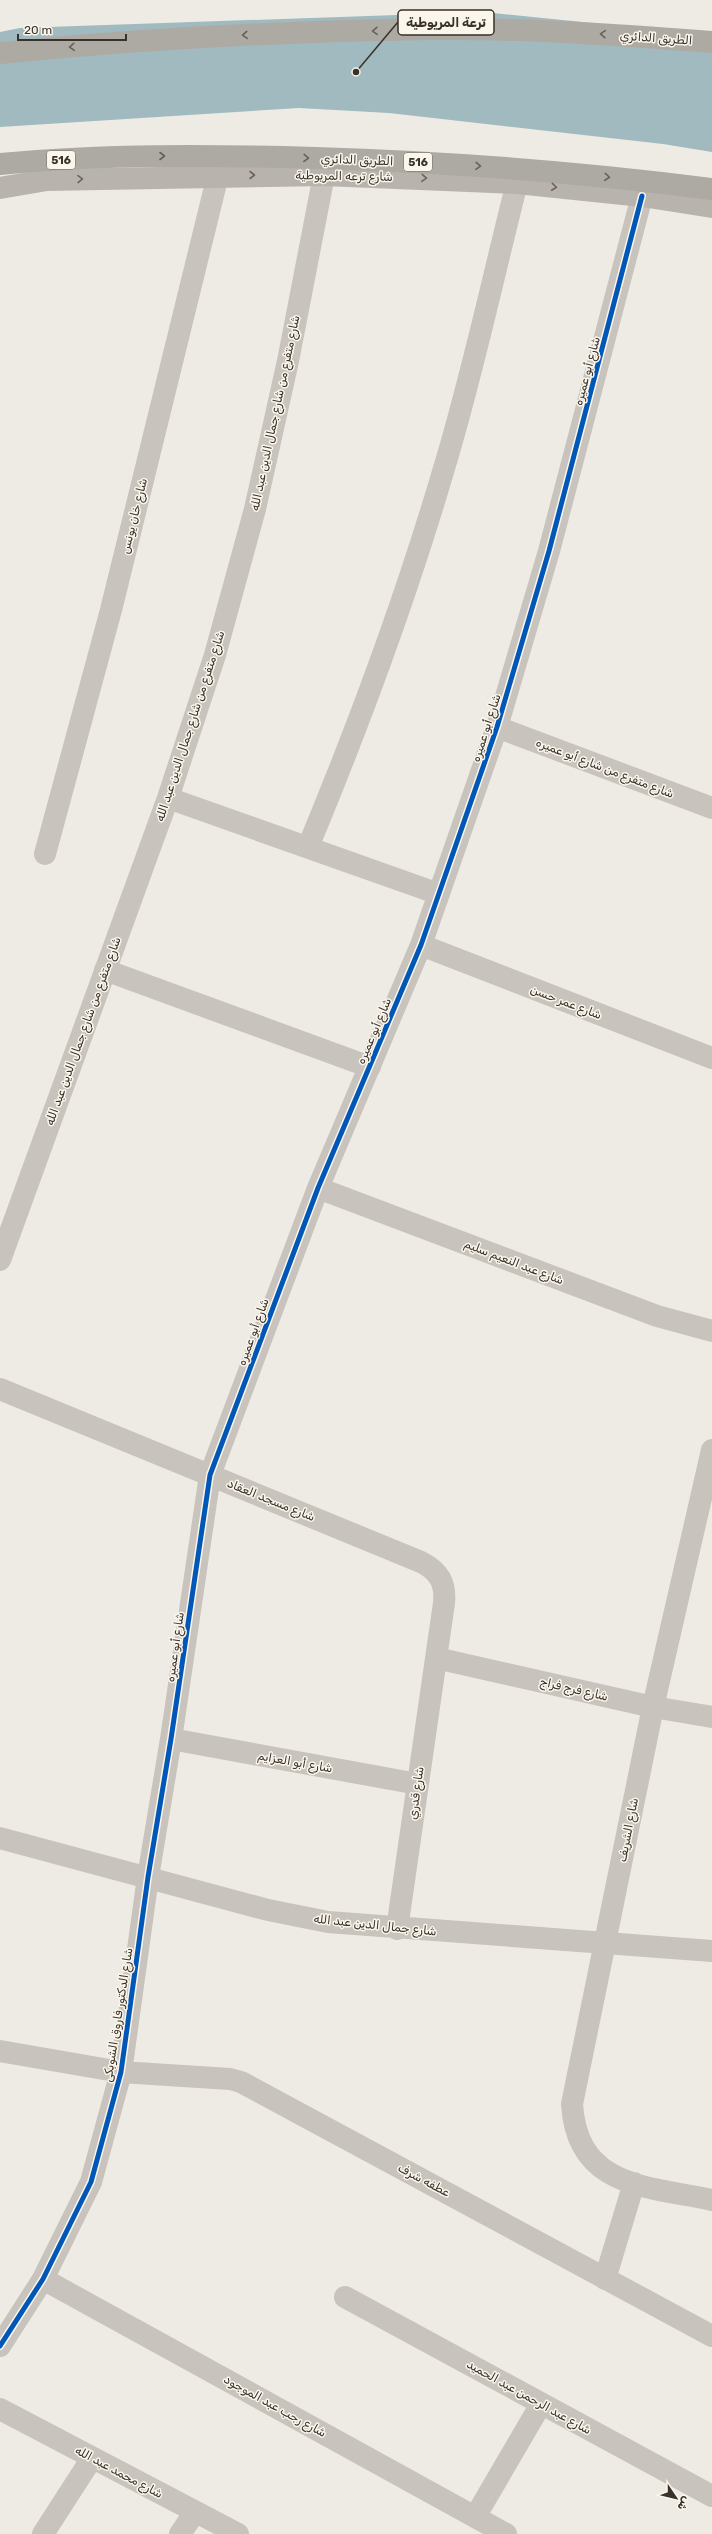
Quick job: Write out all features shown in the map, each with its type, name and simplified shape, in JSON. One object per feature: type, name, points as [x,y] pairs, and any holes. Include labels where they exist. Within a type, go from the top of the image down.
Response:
[{"type":"highway","name":"الطريق الدائري","points":[[0,53],[277,33],[431,29],[585,33],[712,42]]},
{"type":"highway","name":"الطريق الدائري","points":[[0,164],[123,156],[253,156],[375,160],[513,168],[642,180],[712,189]]},
{"type":"main road","name":"شارع ترعه المريوطية","points":[[0,188],[47,180],[218,175],[324,175],[517,183],[642,196],[712,207]]},
{"type":"main road","points":[[0,204],[47,180]]},
{"type":"street","name":"شارع خان يونس","points":[[45,854],[111,610],[218,175]]},
{"type":"street","name":"شارع متفرع من شارع جمال الدين عبد الله","points":[[0,1260],[104,970],[168,798],[215,654],[255,509],[288,361],[324,175]]},
{"type":"street","points":[[308,847],[380,665],[418,554],[446,464],[517,183]]},
{"type":"street","name":"شارع أبو عميره","points":[[148,1877],[171,1739],[210,1475],[318,1188],[421,945],[498,727],[566,490],[642,196]]},
{"type":"street","name":"شارع متفرع من شارع أبو عميره","points":[[498,727],[712,808]]},
{"type":"street","points":[[168,798],[439,894]]},
{"type":"street","name":"شارع عمر حسن","points":[[421,945],[712,1058]]},
{"type":"street","points":[[104,970],[370,1067]]},
{"type":"street","name":"شارع عبد النعيم سليم","points":[[318,1188],[657,1316],[712,1331]]},
{"type":"street","name":"شارع مسجد العقاد","points":[[0,1389],[432,1568],[441,1578],[445,1590],[436,1658]]},
{"type":"street","name":"شارع الشريف","points":[[712,1450],[653,1707],[572,2104],[573,2126],[581,2146],[595,2163],[613,2176],[634,2183],[712,2200]]},
{"type":"street","name":"شارع فرج فراج","points":[[436,1658],[653,1707],[712,1717]]},
{"type":"street","name":"شارع قدري","points":[[397,1929],[436,1658]]},
{"type":"street","name":"شارع أبو العزايم","points":[[171,1739],[418,1784]]},
{"type":"street","name":"شارع جمال الدين عبد الله","points":[[0,1838],[268,1910],[328,1922],[397,1929],[605,1942],[712,1951]]},
{"type":"street","name":"شارع الدكتور فاروق الشوبكى","points":[[0,2346],[43,2279],[91,2182],[121,2072],[148,1877]]},
{"type":"street","name":"عطفه شرف","points":[[0,2051],[121,2072],[230,2079],[241,2082],[712,2336]]},
{"type":"street","points":[[605,2278],[634,2183]]},
{"type":"street","name":"شارع رجب عبد الموجود","points":[[43,2279],[506,2534]]},
{"type":"street","name":"شارع عبد الرحمن عبد الحميد","points":[[345,2297],[712,2496]]},
{"type":"street","points":[[475,2517],[541,2404]]},
{"type":"street","name":"شارع محمد عبد الله","points":[[0,2409],[238,2534]]},
{"type":"street","points":[[43,2534],[92,2458]]},
{"type":"street","points":[[180,2534],[195,2512]]},
{"type":"water","points":[[483,12],[712,35],[712,152],[663,144],[389,113],[299,108],[0,127],[0,32],[20,28]]},
{"type":"cycle path","points":[[0,2346],[43,2279],[91,2182],[121,2072],[148,1877],[171,1739],[210,1475],[318,1188],[421,945],[497,727],[549,551],[642,196]]},
{"type":"place","name":"ترعة المريوطية","points":[[356,72]]}]
